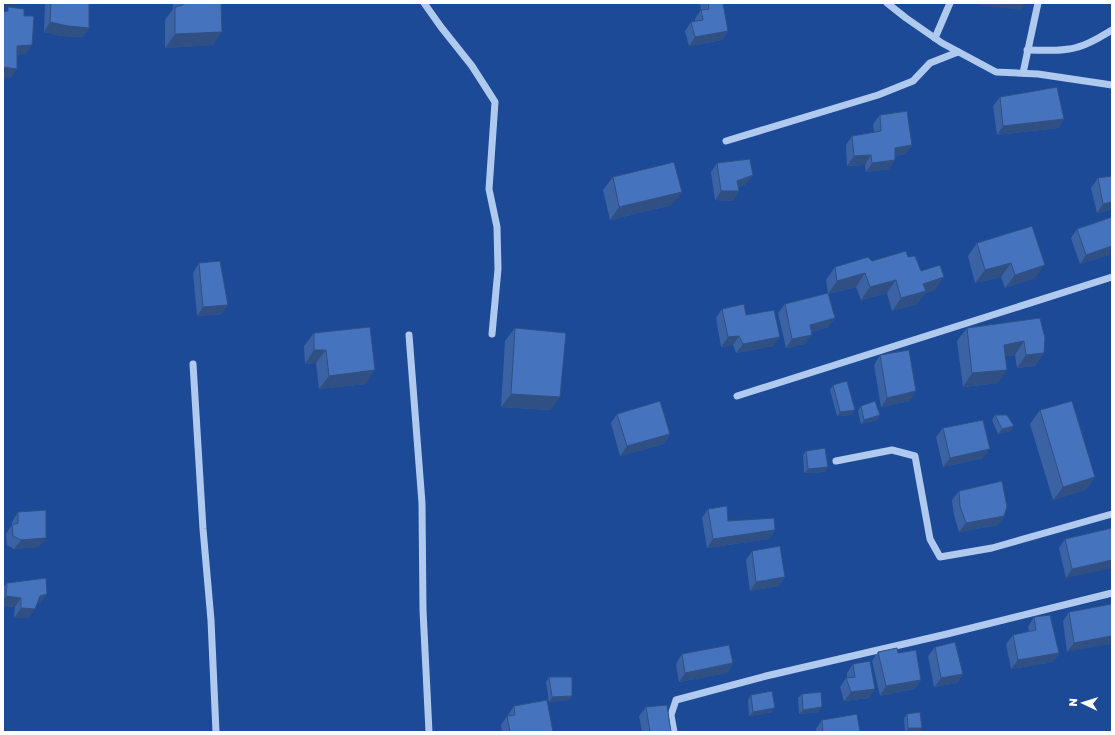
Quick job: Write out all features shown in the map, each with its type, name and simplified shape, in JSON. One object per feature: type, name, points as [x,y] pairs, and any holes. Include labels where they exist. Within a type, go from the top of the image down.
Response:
[{"type":"street","points":[[424,3],[472,66],[495,102],[489,189],[497,227],[498,269],[492,334]]},
{"type":"street","points":[[887,3],[935,38],[996,72],[1112,85]]},
{"type":"street","points":[[935,38],[950,3]]},
{"type":"street","points":[[1023,74],[1038,3]]},
{"type":"street","points":[[1027,50],[1057,50],[1078,47],[1100,38],[1112,30]]},
{"type":"street","points":[[726,142],[885,92],[913,81],[930,63],[958,52]]},
{"type":"street","points":[[737,396],[1112,277]]},
{"type":"street","points":[[409,335],[422,503],[423,610],[429,732]]},
{"type":"street","points":[[193,364],[203,528],[211,620],[216,732]]},
{"type":"street","points":[[836,460],[892,450],[915,456],[930,539],[940,556],[992,548],[1112,514]]},
{"type":"street","points":[[674,732],[671,715],[676,700],[766,676],[947,634],[1112,593]]},
{"type":"building","points":[[51,3],[89,3],[89,28],[68,26],[50,22]]},
{"type":"building","points":[[183,3],[221,3],[222,32],[175,34],[175,7],[183,5]]},
{"type":"building","points":[[708,3],[723,3],[728,31],[695,37],[691,22],[703,20],[701,10],[709,9]]},
{"type":"building","points":[[8,7],[24,9],[24,16],[34,16],[32,45],[17,46],[17,69],[3,67],[3,12],[8,11]]},
{"type":"building","points":[[1057,87],[1064,119],[1003,126],[1000,97]]},
{"type":"building","points":[[907,111],[912,145],[895,148],[895,160],[872,163],[871,155],[854,156],[852,136],[881,131],[880,115]]},
{"type":"building","points":[[750,159],[753,175],[737,181],[739,191],[721,191],[717,163]]},
{"type":"building","points":[[674,162],[682,192],[619,207],[613,177]]},
{"type":"building","points":[[1112,176],[1112,202],[1103,204],[1098,178]]},
{"type":"building","points":[[1112,217],[1112,246],[1086,255],[1077,229]]},
{"type":"building","points":[[1032,226],[1045,265],[1015,275],[1011,263],[985,270],[977,243]]},
{"type":"building","points":[[906,251],[908,257],[915,256],[921,271],[940,265],[944,277],[923,284],[926,291],[901,298],[896,280],[870,287],[865,273],[837,281],[835,267],[868,257],[872,261]]},
{"type":"building","points":[[220,261],[228,305],[203,307],[199,263]]},
{"type":"building","points":[[828,293],[835,318],[810,325],[812,335],[792,339],[785,304]]},
{"type":"building","points":[[744,304],[746,315],[774,310],[780,337],[743,344],[739,336],[728,337],[722,309]]},
{"type":"building","points":[[1040,318],[1045,338],[1044,353],[1026,355],[1024,341],[1004,345],[1007,370],[972,373],[967,328]]},
{"type":"building","points":[[370,327],[375,370],[329,376],[326,350],[314,350],[314,333]]},
{"type":"building","points":[[515,328],[566,333],[560,397],[511,394]]},
{"type":"building","points":[[909,350],[916,391],[887,398],[880,355]]},
{"type":"building","points":[[847,381],[855,410],[840,412],[833,385]]},
{"type":"building","points":[[660,401],[670,434],[627,446],[617,414]]},
{"type":"building","points":[[875,401],[880,415],[864,420],[861,406]]},
{"type":"building","points":[[1072,401],[1095,477],[1063,487],[1040,410]]},
{"type":"building","points":[[995,415],[1007,415],[1014,426],[1002,429]]},
{"type":"building","points":[[983,420],[990,449],[950,458],[943,428]]},
{"type":"building","points":[[825,448],[828,467],[808,469],[806,451]]},
{"type":"building","points":[[1002,481],[1007,507],[1004,516],[966,523],[960,506],[959,491]]},
{"type":"building","points":[[727,506],[728,521],[774,518],[775,530],[713,539],[708,509]]},
{"type":"building","points":[[46,510],[46,538],[21,540],[13,536],[12,525],[18,523],[18,512]]},
{"type":"building","points":[[1112,528],[1112,560],[1072,569],[1065,539]]},
{"type":"building","points":[[780,546],[785,577],[756,582],[752,551]]},
{"type":"building","points":[[46,578],[47,594],[40,596],[35,609],[21,608],[21,598],[6,596],[7,583]]},
{"type":"building","points":[[1112,604],[1112,636],[1074,643],[1069,612]]},
{"type":"building","points":[[1050,615],[1059,653],[1018,660],[1013,635],[1036,630],[1034,617]]},
{"type":"building","points":[[955,642],[963,674],[941,678],[935,647]]},
{"type":"building","points":[[729,645],[733,663],[685,673],[682,654]]},
{"type":"building","points":[[897,648],[898,653],[916,650],[921,680],[886,686],[878,652]]},
{"type":"building","points":[[870,661],[875,689],[851,692],[846,678],[855,677],[853,664]]},
{"type":"building","points":[[549,677],[572,677],[572,696],[552,697]]},
{"type":"building","points":[[772,691],[775,708],[753,712],[751,695]]},
{"type":"building","points":[[821,692],[822,707],[803,710],[802,694]]},
{"type":"building","points":[[547,700],[553,732],[510,732],[507,716],[515,715],[514,706]]},
{"type":"building","points":[[667,705],[671,732],[650,732],[646,707]]},
{"type":"building","points":[[920,712],[922,728],[908,728],[907,714]]},
{"type":"building","points":[[857,714],[860,732],[823,732],[822,720]]}]
